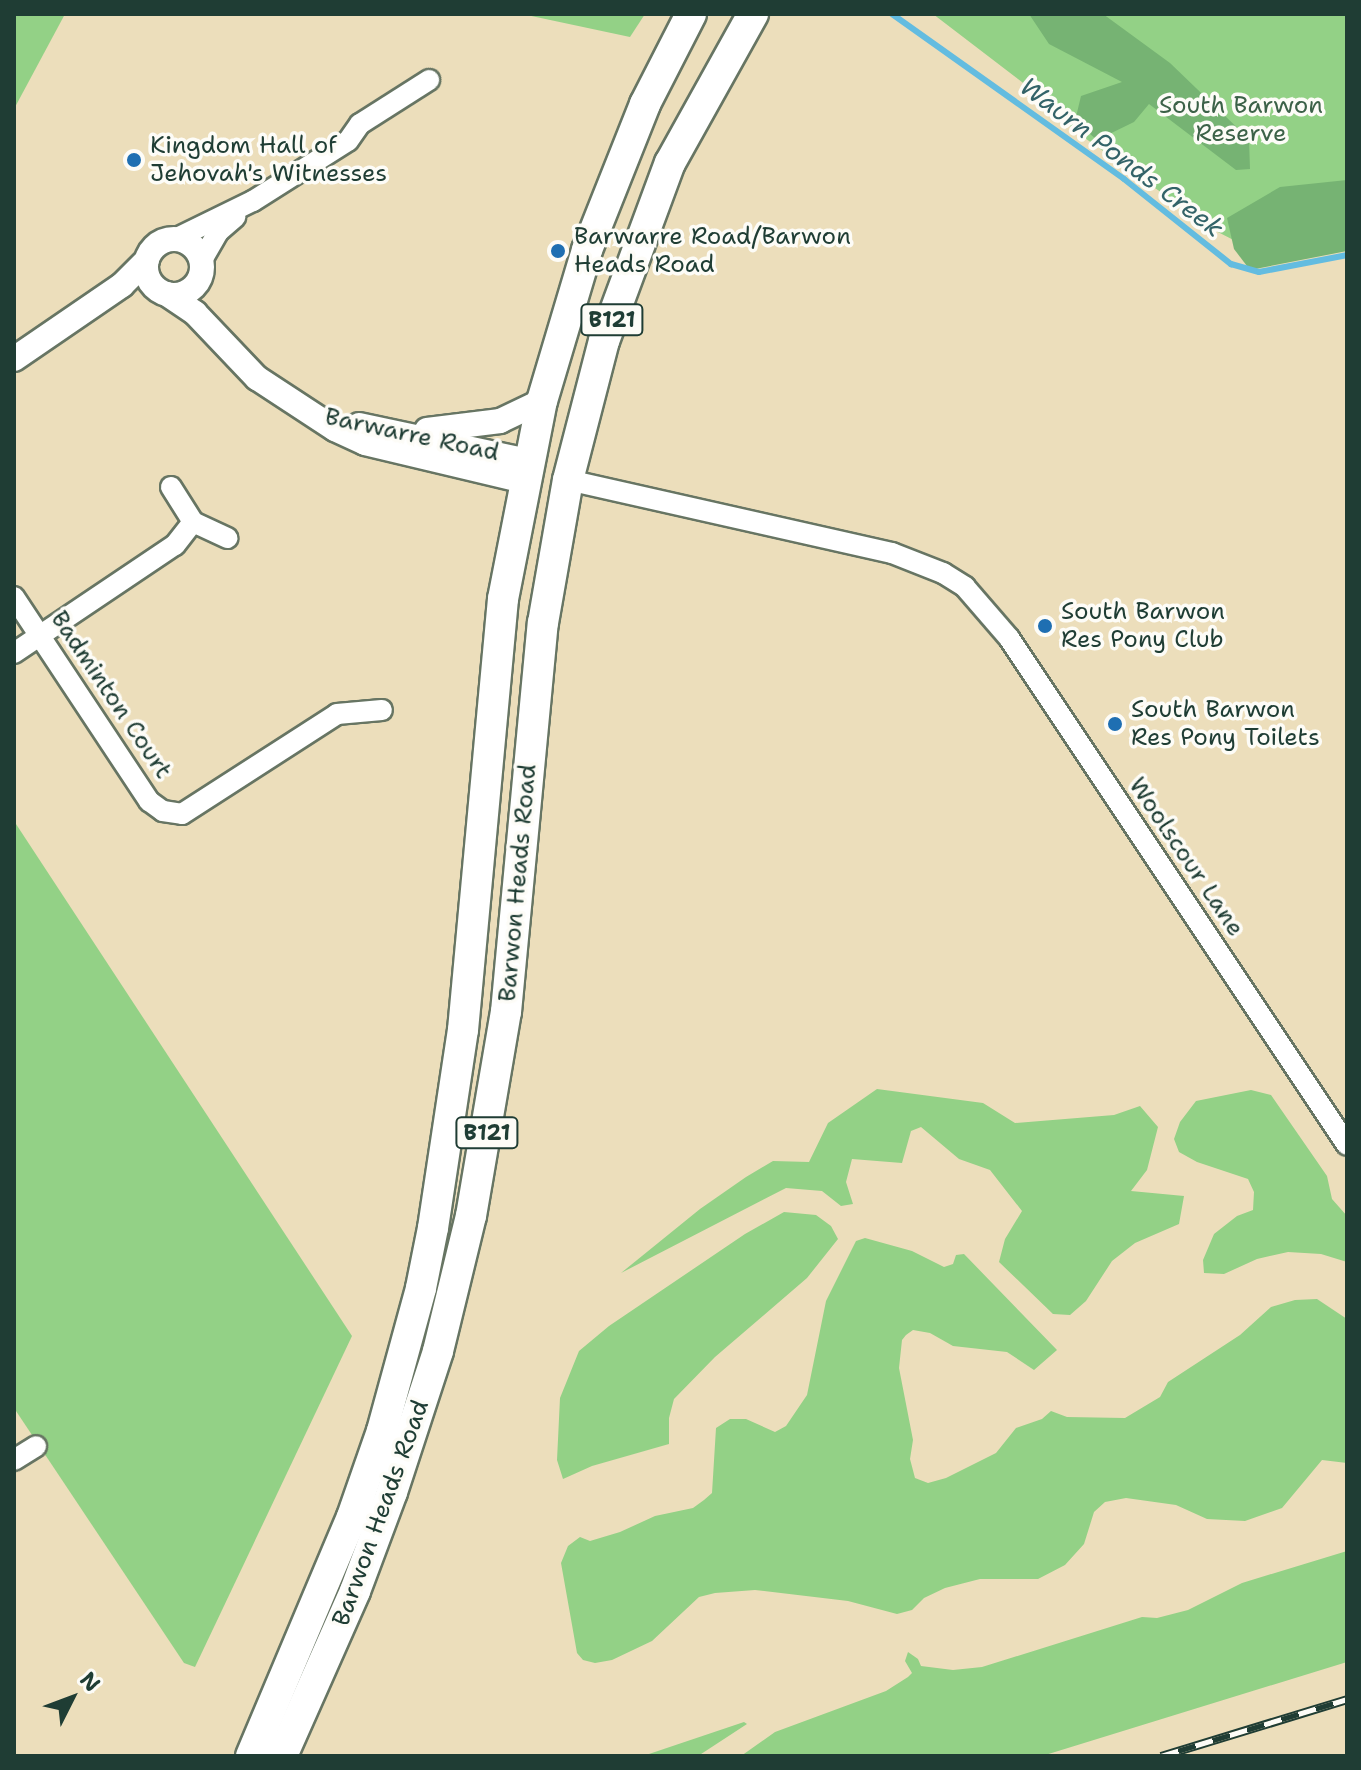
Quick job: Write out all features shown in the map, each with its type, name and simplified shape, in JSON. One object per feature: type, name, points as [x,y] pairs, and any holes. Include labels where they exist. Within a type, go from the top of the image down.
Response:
[{"type":"main road","name":"Barwon Heads Road","points":[[251,1756],[352,1517],[386,1418],[421,1288],[463,1030],[503,599],[526,471],[542,401],[587,250],[645,104],[691,14]]},
{"type":"main road","name":"Barwon Heads Road","points":[[282,1756],[355,1591],[392,1492],[438,1351],[469,1229],[506,1012],[543,623],[568,480],[604,341],[670,163],[753,14]]},
{"type":"main road","points":[[526,471],[568,480]]},
{"type":"street","points":[[14,359],[100,302],[147,260],[159,243],[175,239],[253,201],[348,141],[360,124],[429,80]]},
{"type":"street","points":[[100,302],[131,291],[183,294],[201,269],[218,232],[253,201]]},
{"type":"street","points":[[175,239],[192,245],[201,269]]},
{"type":"street","points":[[147,260],[148,277],[163,292]]},
{"type":"street","name":"Barwarre Road","points":[[201,269],[220,326],[246,367]]},
{"type":"street","name":"Barwarre Road","points":[[163,292],[195,313],[246,367],[296,405],[365,443],[526,471]]},
{"type":"street","points":[[381,430],[443,430],[491,423],[522,414],[542,401]]},
{"type":"street","name":"Barwarre Road","points":[[296,405],[526,471]]},
{"type":"street","name":"Woolscour Lane","points":[[568,480],[892,553],[943,573],[965,587],[1009,638],[1347,1145]]},
{"type":"street","points":[[171,487],[193,522],[227,538]]},
{"type":"street","points":[[14,653],[175,545],[193,522]]},
{"type":"street","name":"Badminton Court","points":[[14,597],[149,801],[163,811],[182,814],[337,714],[382,710]]},
{"type":"street","points":[[14,1460],[36,1446]]},
{"type":"green space","points":[[14,14],[65,14],[14,109]]},
{"type":"green space","points":[[522,14],[645,14],[630,37]]},
{"type":"green space","name":"South Barwon Reserve","points":[[933,14],[1347,14],[1347,232],[1251,249],[1214,230],[1075,131],[1043,98]]},
{"type":"green space","points":[[1029,14],[1103,14],[1170,63],[1249,139],[1250,169],[1236,170],[1149,104],[1134,122],[1097,140],[1075,121],[1081,96],[1122,82],[1049,44]]},
{"type":"green space","points":[[1347,180],[1347,251],[1250,270],[1234,249],[1227,218],[1280,187]]},
{"type":"green space","points":[[14,821],[352,1336],[195,1667],[184,1663],[14,1408]]},
{"type":"green space","points":[[877,1089],[983,1103],[1015,1123],[1114,1115],[1140,1106],[1158,1127],[1147,1170],[1131,1191],[1184,1196],[1179,1224],[1135,1243],[1112,1261],[1086,1301],[1070,1315],[1053,1314],[999,1262],[1005,1239],[1022,1211],[990,1170],[959,1159],[921,1127],[911,1131],[902,1163],[852,1159],[846,1182],[853,1204],[841,1206],[822,1191],[786,1188],[621,1273],[700,1209],[773,1161],[809,1162],[828,1123]]},
{"type":"green space","points":[[1251,1090],[1271,1095],[1327,1176],[1332,1199],[1347,1216],[1347,1262],[1321,1254],[1288,1252],[1257,1259],[1224,1274],[1204,1273],[1203,1260],[1214,1234],[1237,1216],[1253,1210],[1254,1192],[1248,1179],[1197,1162],[1179,1152],[1174,1139],[1180,1122],[1196,1101]]},
{"type":"green space","points":[[784,1212],[816,1215],[831,1226],[838,1239],[807,1278],[715,1357],[674,1399],[669,1418],[669,1444],[592,1466],[563,1479],[557,1460],[560,1398],[579,1351],[609,1326],[745,1234]]},
{"type":"green space","points":[[865,1238],[912,1251],[944,1267],[953,1264],[956,1255],[964,1254],[1057,1350],[1034,1370],[1007,1352],[953,1346],[930,1333],[913,1330],[906,1335],[902,1340],[899,1368],[913,1440],[910,1459],[915,1478],[928,1483],[946,1478],[996,1453],[1016,1428],[1042,1419],[1051,1411],[1067,1417],[1125,1418],[1160,1397],[1168,1382],[1240,1335],[1271,1307],[1295,1300],[1317,1299],[1347,1319],[1347,1463],[1322,1460],[1282,1508],[1245,1521],[1207,1519],[1176,1505],[1126,1498],[1105,1502],[1094,1512],[1084,1544],[1065,1565],[1038,1579],[980,1579],[945,1588],[924,1598],[912,1610],[897,1614],[848,1601],[755,1590],[715,1593],[699,1597],[652,1641],[612,1660],[595,1663],[583,1660],[577,1653],[561,1563],[568,1546],[580,1537],[590,1541],[655,1516],[693,1508],[704,1500],[712,1493],[716,1428],[730,1419],[746,1419],[775,1432],[786,1426],[807,1395],[826,1301],[856,1241]]},
{"type":"green space","points":[[1347,1551],[1347,1662],[1042,1756],[741,1756],[775,1732],[886,1691],[912,1673],[905,1661],[908,1652],[918,1659],[921,1666],[953,1670],[982,1667],[1142,1617],[1157,1618],[1188,1610],[1242,1583]]},
{"type":"green space","points":[[744,1722],[747,1724],[698,1756],[643,1756]]},
{"type":"waterway","name":"Waurn Ponds Creek","points":[[892,14],[1124,179],[1231,264],[1259,272],[1347,255]]},
{"type":"railway","points":[[1161,1756],[1347,1699]]},
{"type":"place","name":"Kingdom Hall of Jehovah's Witnesses","points":[[134,160]]},
{"type":"place","name":"Barwarre Road/Barwon Heads Road","points":[[558,251]]},
{"type":"place","name":"South Barwon Res Pony Club","points":[[1045,626]]},
{"type":"place","name":"South Barwon Res Pony Toilets","points":[[1115,724]]}]
